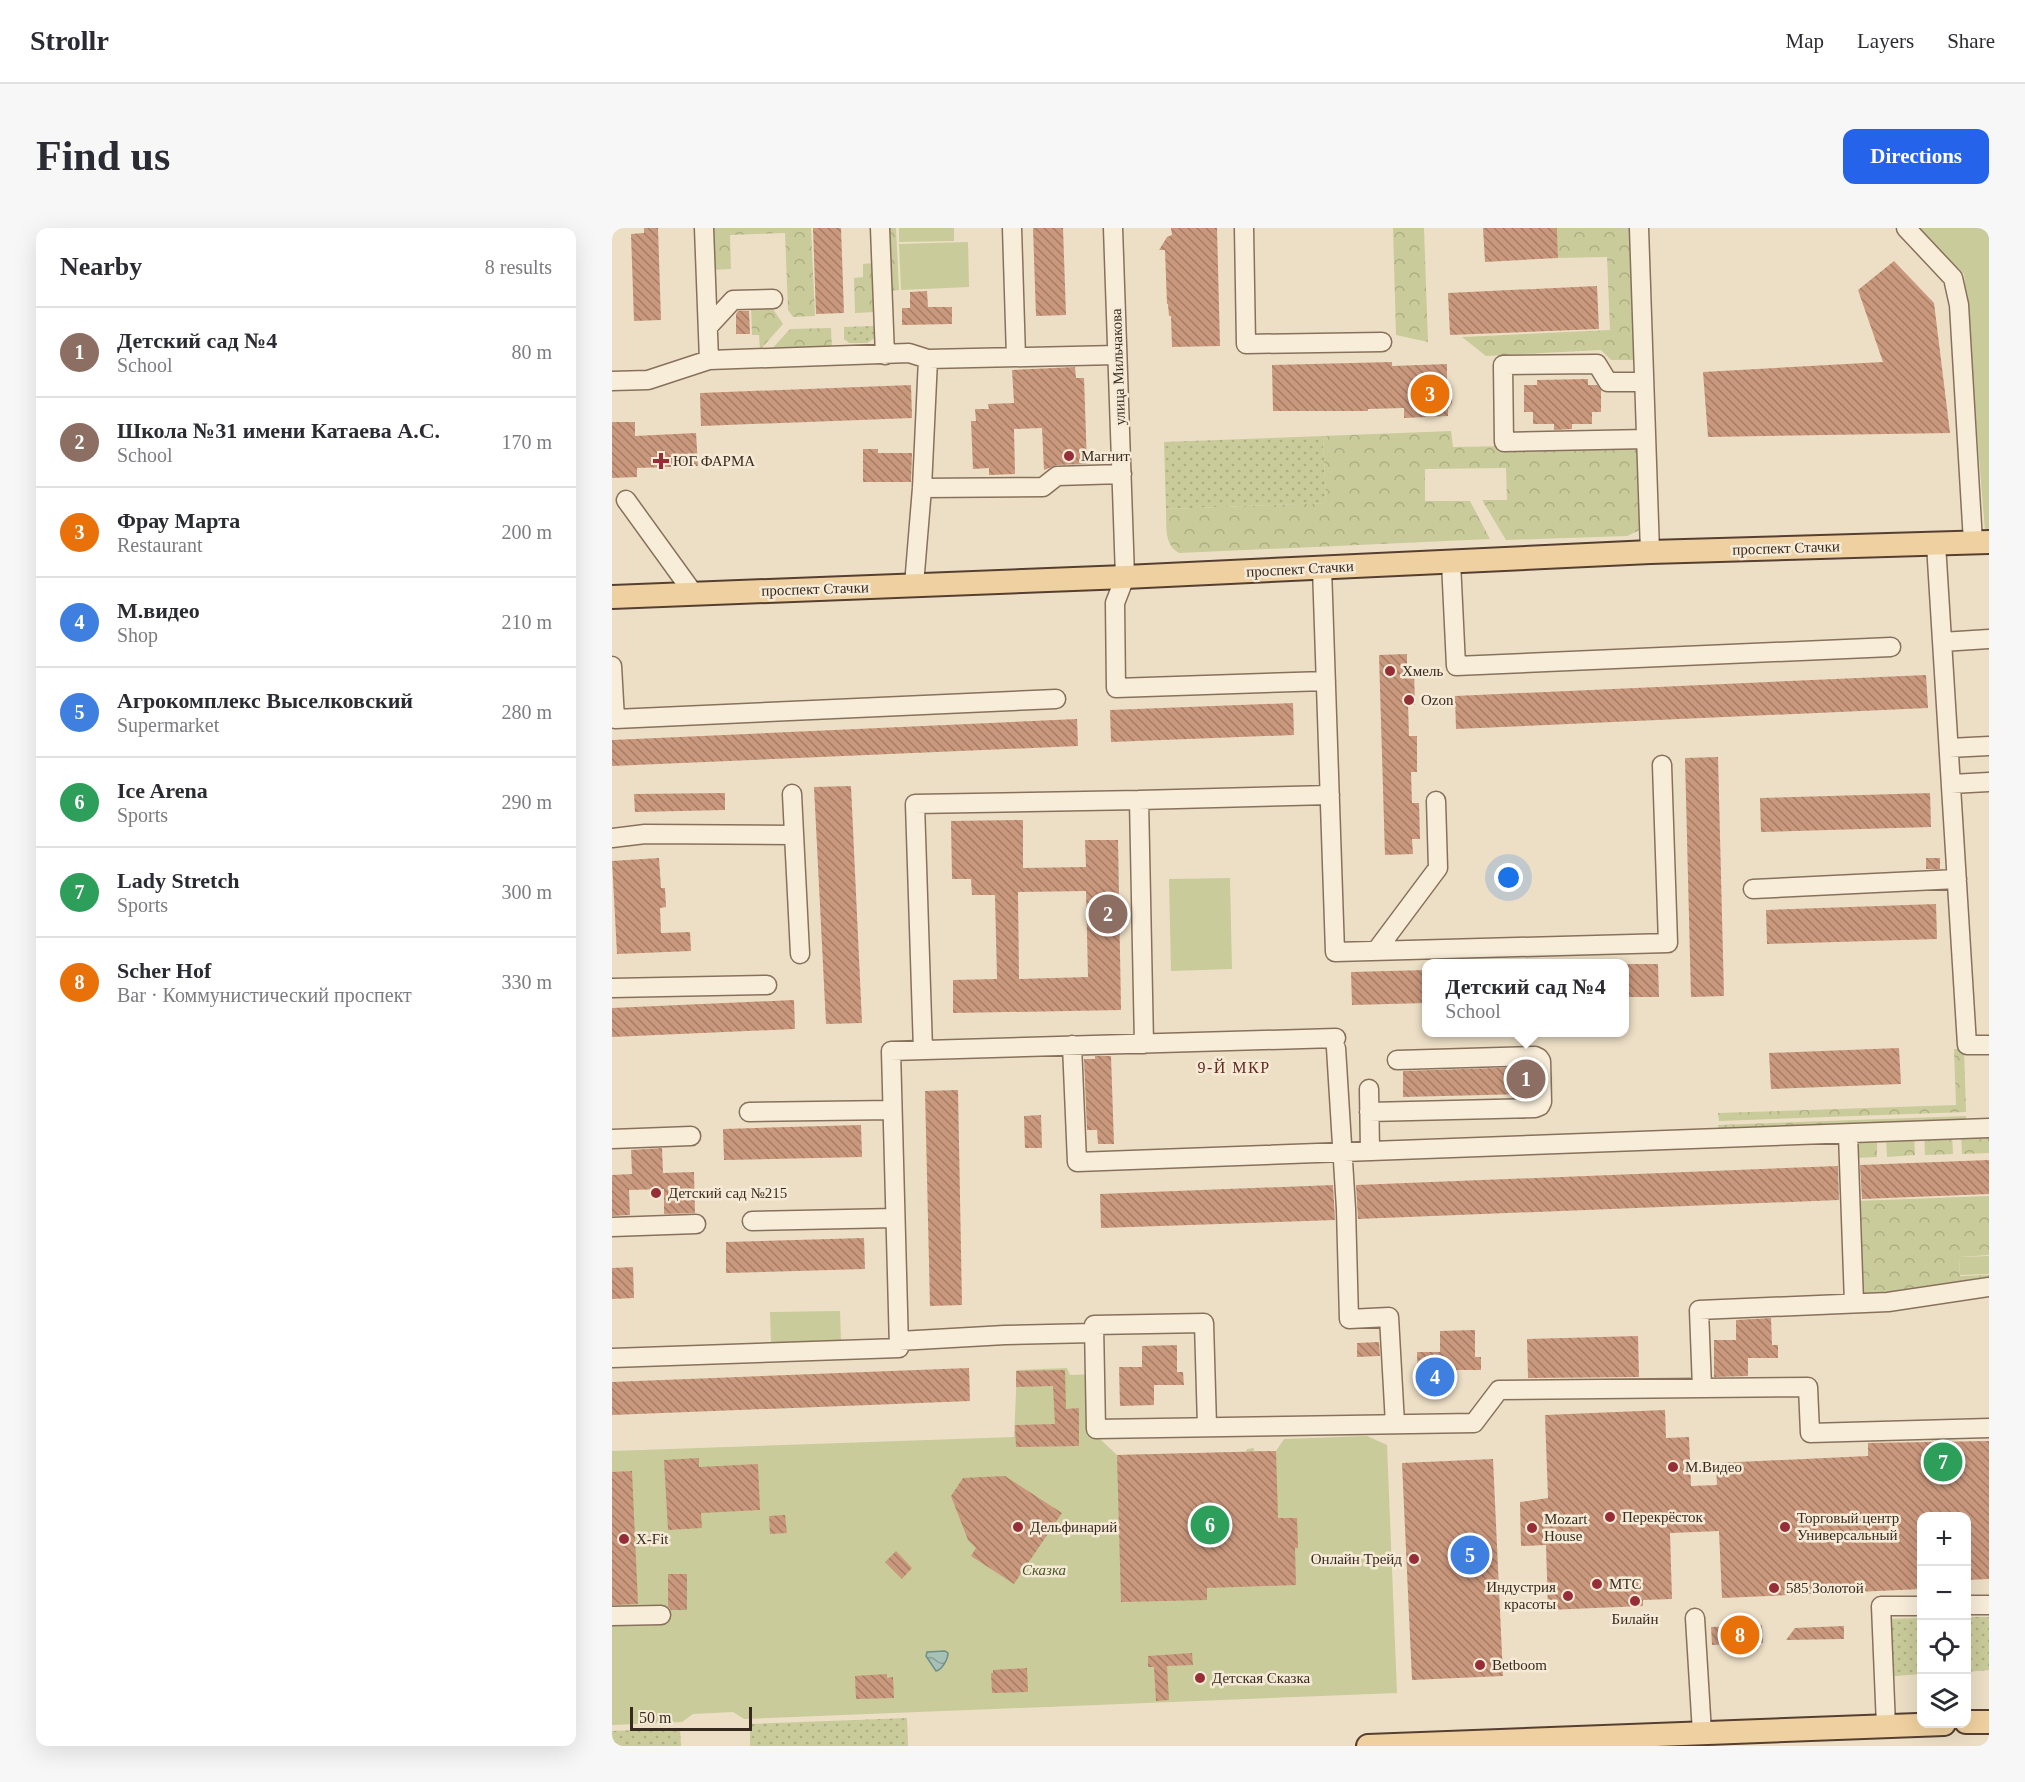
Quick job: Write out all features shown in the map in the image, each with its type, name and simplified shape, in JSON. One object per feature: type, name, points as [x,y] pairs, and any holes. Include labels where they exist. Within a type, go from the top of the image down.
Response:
[{"type":"main road","name":"проспект Стачки","points":[[612,597],[1125,577],[1650,552],[1981,542]]},
{"type":"main road","points":[[1368,1746],[1622,1741],[1917,1725]]},
{"type":"street","points":[[704,228],[709,360]]},
{"type":"street","points":[[880,228],[885,355]]},
{"type":"street","points":[[1012,228],[1016,357]]},
{"type":"street","name":"улица Мильчакова","points":[[1113,228],[1125,577]]},
{"type":"street","points":[[1244,228],[1246,344],[1382,342]]},
{"type":"street","points":[[1639,228],[1650,552]]},
{"type":"street","points":[[1906,228],[1953,278],[1955,286],[1959,304],[1981,542]]},
{"type":"street","points":[[709,326],[733,300],[773,299]]},
{"type":"street","points":[[612,381],[648,380],[709,360],[909,353],[928,359],[1117,355]]},
{"type":"street","points":[[914,585],[922,488],[928,359]]},
{"type":"street","points":[[1644,382],[1608,382],[1598,364],[1503,365],[1504,442],[1646,439]]},
{"type":"street","points":[[922,488],[1043,487],[1058,476],[1122,474]]},
{"type":"street","points":[[626,500],[694,594]]},
{"type":"street","points":[[1936,544],[1967,1045],[1989,1045]]},
{"type":"street","points":[[1451,562],[1456,666],[1891,647]]},
{"type":"street","points":[[1322,568],[1335,952],[1668,943],[1662,765]]},
{"type":"street","points":[[1125,577],[1115,603],[1116,688],[1326,681]]},
{"type":"street","points":[[1942,642],[1989,639]]},
{"type":"street","points":[[612,666],[615,719],[1056,699]]},
{"type":"street","points":[[1949,748],[1989,746]]},
{"type":"street","points":[[1951,784],[1989,782]]},
{"type":"street","points":[[792,794],[800,954]]},
{"type":"street","points":[[922,1050],[915,804],[1330,795]]},
{"type":"street","points":[[1139,800],[1144,1044]]},
{"type":"street","points":[[1376,951],[1438,868],[1436,801]]},
{"type":"street","points":[[612,838],[645,834],[794,835]]},
{"type":"street","points":[[1753,890],[1957,879]]},
{"type":"street","points":[[612,988],[767,985]]},
{"type":"street","points":[[612,1358],[899,1348],[891,1051],[1072,1045],[1336,1043],[1346,1209],[1349,1319],[1389,1317],[1395,1424]]},
{"type":"street","points":[[1072,1045],[1077,1162],[1989,1128]]},
{"type":"street","points":[[1369,1112],[1535,1108],[1542,1102],[1541,1061],[1535,1056],[1397,1060]]},
{"type":"street","points":[[1369,1089],[1370,1151]]},
{"type":"street","points":[[749,1112],[892,1110]]},
{"type":"street","points":[[1848,1134],[1854,1303]]},
{"type":"street","points":[[612,1139],[692,1136]]},
{"type":"street","points":[[752,1221],[895,1218]]},
{"type":"street","points":[[612,1227],[696,1224]]},
{"type":"street","points":[[1702,1388],[1700,1310],[1888,1302],[1989,1287]]},
{"type":"street","points":[[1207,1426],[1204,1323],[1094,1325],[1096,1429],[1474,1423],[1499,1390],[1809,1387],[1810,1433],[1989,1428]]},
{"type":"street","points":[[899,1341],[1094,1333]]},
{"type":"street","points":[[1971,1605],[1989,1605]]},
{"type":"street","points":[[1886,1726],[1881,1606],[1917,1606]]},
{"type":"street","points":[[612,1616],[661,1615]]},
{"type":"street","points":[[1695,1618],[1711,1737]]},
{"type":"green space","points":[[709,228],[811,228],[815,316],[793,317],[788,310],[785,233],[730,235],[731,269],[711,270]]},
{"type":"green space","points":[[888,228],[896,228],[899,290],[890,291]]},
{"type":"green space","points":[[899,228],[954,228],[954,241],[899,242]]},
{"type":"green space","points":[[1393,228],[1424,228],[1428,342],[1396,335]]},
{"type":"green space","points":[[1557,228],[1631,228],[1636,360],[1611,360],[1601,350],[1486,356],[1462,337],[1610,330],[1607,257],[1558,258]]},
{"type":"green space","points":[[1918,228],[1989,228],[1989,531],[1985,531],[1964,274]]},
{"type":"green space","points":[[968,242],[969,287],[901,290],[899,244]]},
{"type":"green space","points":[[874,263],[875,312],[855,313],[854,278],[863,277],[863,264]]},
{"type":"green space","points":[[771,306],[783,324],[760,350],[759,335],[752,335],[751,307]]},
{"type":"green space","points":[[874,326],[875,338],[867,343],[849,343],[844,339],[844,327]]},
{"type":"green space","points":[[831,328],[832,349],[771,350],[790,329]]},
{"type":"green space","points":[[1451,431],[1453,447],[1638,444],[1641,526],[1638,531],[1627,536],[1506,540],[1482,500],[1507,500],[1506,468],[1425,469],[1425,501],[1470,501],[1490,539],[1179,553],[1170,545],[1166,528],[1166,509],[1326,503],[1323,436]]},
{"type":"green space","points":[[1323,436],[1326,503],[1166,509],[1164,442]]},
{"type":"green space","points":[[1230,878],[1232,969],[1171,971],[1169,879]]},
{"type":"green space","points":[[1954,1049],[1964,1049],[1966,1112],[1719,1121],[1718,1113],[1956,1105]]},
{"type":"green space","points":[[1966,1116],[1966,1126],[1719,1134],[1718,1125]]},
{"type":"green space","points":[[1989,1132],[1989,1153],[1962,1154],[1961,1133]]},
{"type":"green space","points":[[1952,1133],[1953,1154],[1925,1155],[1924,1134]]},
{"type":"green space","points":[[1914,1134],[1915,1155],[1887,1157],[1886,1135]]},
{"type":"green space","points":[[1877,1136],[1877,1157],[1855,1158],[1854,1137]]},
{"type":"green space","points":[[1989,1196],[1989,1255],[1959,1257],[1960,1276],[1989,1275],[1989,1283],[1860,1299],[1856,1201]]},
{"type":"green space","points":[[1989,1256],[1989,1274],[1960,1275],[1959,1257]]},
{"type":"green space","points":[[840,1311],[841,1341],[771,1343],[770,1312]]},
{"type":"green space","name":"Сказка","points":[[1067,1368],[1070,1375],[1097,1374],[1100,1439],[1117,1455],[1246,1452],[1247,1449],[1254,1448],[1254,1451],[1276,1451],[1284,1439],[1367,1436],[1387,1445],[1397,1693],[744,1719],[733,1712],[693,1714],[682,1722],[612,1725],[612,1451],[1014,1437],[1017,1370]]},
{"type":"green space","points":[[1971,1617],[1989,1617],[1989,1670],[1971,1672]]},
{"type":"green space","points":[[1917,1618],[1917,1674],[1884,1677],[1882,1619]]},
{"type":"green space","points":[[907,1718],[908,1746],[750,1746],[750,1724]]},
{"type":"green space","points":[[680,1728],[681,1746],[612,1746],[612,1731]]},
{"type":"water","points":[[945,1651],[948,1653],[946,1661],[936,1671],[926,1656],[927,1652]]},
{"type":"building","points":[[644,228],[658,228],[661,320],[634,321],[631,234],[644,233]]},
{"type":"building","points":[[813,228],[841,228],[844,313],[816,314]]},
{"type":"building","points":[[1033,228],[1063,228],[1066,315],[1036,316]]},
{"type":"building","points":[[1171,228],[1217,228],[1220,346],[1172,347],[1171,316],[1169,316],[1167,304],[1165,250],[1159,250],[1167,237],[1172,235]]},
{"type":"building","points":[[1483,228],[1557,228],[1558,258],[1485,262]]},
{"type":"building","points":[[1894,261],[1934,303],[1950,433],[1708,437],[1703,372],[1883,362],[1858,290]]},
{"type":"building","points":[[1597,286],[1599,329],[1450,335],[1448,293]]},
{"type":"building","points":[[927,291],[928,307],[952,307],[952,324],[902,325],[902,308],[910,308],[910,292]]},
{"type":"building","points":[[738,311],[749,311],[750,334],[736,334]]},
{"type":"building","points":[[1392,362],[1392,366],[1447,364],[1447,381],[1452,388],[1452,403],[1448,409],[1448,416],[1404,418],[1404,408],[1368,409],[1368,411],[1273,411],[1272,365]]},
{"type":"building","points":[[1075,367],[1076,378],[1084,378],[1087,464],[1057,465],[1044,470],[1042,428],[1014,429],[1015,474],[989,475],[989,468],[973,469],[971,421],[976,421],[975,409],[989,409],[988,404],[1014,403],[1012,370]]},
{"type":"building","points":[[1588,379],[1588,385],[1597,385],[1601,390],[1601,412],[1592,412],[1592,424],[1572,424],[1572,429],[1554,430],[1554,424],[1533,424],[1533,412],[1524,412],[1524,385],[1537,385],[1537,380]]},
{"type":"building","points":[[911,385],[912,418],[701,426],[700,393]]},
{"type":"building","points":[[612,422],[635,422],[635,436],[696,433],[698,466],[637,468],[637,477],[612,478]]},
{"type":"building","points":[[863,449],[878,449],[878,453],[912,453],[911,482],[863,482]]},
{"type":"building","points":[[1407,654],[1407,670],[1414,670],[1415,705],[1408,705],[1409,736],[1417,736],[1417,772],[1411,772],[1412,803],[1419,803],[1420,839],[1412,839],[1413,854],[1385,855],[1379,655]]},
{"type":"building","points":[[1926,675],[1928,708],[1456,729],[1455,696]]},
{"type":"building","points":[[1293,703],[1294,735],[1111,742],[1110,710]]},
{"type":"building","points":[[1077,719],[1078,746],[612,766],[612,740]]},
{"type":"building","points":[[1718,757],[1724,996],[1691,997],[1685,758]]},
{"type":"building","points":[[851,786],[862,1023],[826,1024],[814,787]]},
{"type":"building","points":[[725,793],[725,810],[635,812],[634,794]]},
{"type":"building","points":[[1930,793],[1931,827],[1761,832],[1760,798]]},
{"type":"building","points":[[1023,820],[1023,868],[1086,867],[1085,840],[1118,840],[1121,1010],[953,1013],[953,980],[997,979],[995,895],[972,895],[971,879],[952,879],[951,821]],"holes":[[[1086,891],[1088,977],[1019,979],[1018,892]]]},
{"type":"building","points":[[659,858],[661,888],[665,888],[666,907],[660,908],[661,933],[690,932],[691,951],[617,954],[612,861]]},
{"type":"building","points":[[1926,858],[1940,858],[1940,869],[1926,869]]},
{"type":"building","points":[[1936,904],[1937,939],[1767,944],[1766,910]]},
{"type":"building","points":[[1629,964],[1658,964],[1659,997],[1629,997]]},
{"type":"building","points":[[1422,970],[1422,1003],[1352,1005],[1351,972]]},
{"type":"building","points":[[794,1000],[795,1029],[612,1037],[612,1008]]},
{"type":"building","points":[[1899,1048],[1901,1084],[1771,1089],[1769,1053]]},
{"type":"building","points":[[1095,1056],[1111,1056],[1114,1144],[1098,1144],[1097,1130],[1087,1130],[1084,1059],[1095,1059]]},
{"type":"building","points":[[1528,1067],[1528,1094],[1403,1097],[1403,1071]]},
{"type":"building","points":[[958,1090],[962,1305],[930,1306],[925,1091]]},
{"type":"building","points":[[1041,1115],[1042,1148],[1025,1148],[1024,1116]]},
{"type":"building","points":[[861,1125],[862,1157],[724,1160],[723,1129]]},
{"type":"building","points":[[662,1148],[663,1173],[694,1172],[695,1213],[664,1214],[664,1189],[629,1190],[630,1215],[612,1216],[612,1175],[632,1174],[631,1150]]},
{"type":"building","points":[[1989,1160],[1989,1194],[1862,1199],[1860,1165]]},
{"type":"building","points":[[1838,1166],[1839,1200],[1358,1219],[1356,1185]]},
{"type":"building","points":[[1333,1185],[1335,1220],[1101,1228],[1100,1194]]},
{"type":"building","points":[[864,1238],[865,1269],[726,1273],[726,1242]]},
{"type":"building","points":[[633,1267],[634,1298],[612,1299],[612,1268]]},
{"type":"building","points":[[1771,1318],[1772,1345],[1778,1345],[1778,1358],[1748,1358],[1748,1376],[1714,1377],[1714,1340],[1736,1340],[1736,1320]]},
{"type":"building","points":[[1475,1330],[1475,1357],[1481,1357],[1481,1370],[1451,1370],[1452,1390],[1418,1391],[1417,1352],[1440,1352],[1440,1331]]},
{"type":"building","points":[[1638,1336],[1639,1377],[1528,1378],[1527,1339]]},
{"type":"building","points":[[1379,1342],[1380,1356],[1357,1357],[1357,1343]]},
{"type":"building","points":[[1177,1345],[1177,1372],[1183,1372],[1184,1385],[1154,1385],[1154,1405],[1120,1406],[1119,1367],[1142,1367],[1142,1346]]},
{"type":"building","points":[[969,1368],[970,1401],[612,1415],[612,1382]]},
{"type":"building","points":[[1065,1370],[1066,1409],[1079,1408],[1079,1446],[1016,1447],[1015,1425],[1055,1424],[1053,1386],[1016,1387],[1016,1371]]},
{"type":"building","points":[[1665,1410],[1666,1438],[1689,1437],[1691,1486],[1717,1485],[1716,1463],[1868,1456],[1868,1443],[1989,1441],[1989,1579],[1971,1580],[1971,1512],[1917,1512],[1917,1589],[1722,1598],[1719,1531],[1670,1533],[1672,1599],[1643,1600],[1643,1606],[1548,1610],[1546,1545],[1521,1546],[1520,1502],[1548,1498],[1545,1415]]},
{"type":"building","points":[[1276,1451],[1278,1518],[1297,1518],[1296,1585],[1207,1588],[1207,1600],[1121,1602],[1117,1455]]},
{"type":"building","points":[[699,1458],[699,1467],[758,1464],[760,1510],[701,1513],[702,1528],[668,1530],[664,1460]]},
{"type":"building","points":[[1493,1459],[1503,1676],[1412,1680],[1402,1463]]},
{"type":"building","name":"X-Fit","points":[[632,1471],[638,1604],[612,1605],[612,1472]]},
{"type":"building","name":"Дельфинарий","points":[[1005,1476],[1062,1513],[1014,1584],[971,1556],[976,1548],[968,1540],[951,1496],[963,1478]]},
{"type":"building","points":[[785,1515],[787,1533],[770,1534],[769,1516]]},
{"type":"building","points":[[896,1551],[912,1568],[902,1579],[885,1562]]},
{"type":"building","points":[[668,1574],[687,1574],[687,1610],[671,1610],[668,1606]]},
{"type":"building","points":[[1762,1625],[1763,1643],[1712,1645],[1711,1627]]},
{"type":"building","points":[[1844,1626],[1844,1639],[1786,1640],[1795,1628]]},
{"type":"building","points":[[1192,1653],[1193,1665],[1167,1666],[1169,1700],[1156,1701],[1154,1667],[1148,1667],[1148,1656]]},
{"type":"building","points":[[1027,1668],[1028,1692],[992,1693],[991,1673],[993,1670]]},
{"type":"building","points":[[887,1674],[887,1678],[893,1677],[894,1698],[856,1699],[855,1676]]},
{"type":"place","name":"Фрау Марта","points":[[1430,394]]},
{"type":"place","name":"Магнит","points":[[1069,456]]},
{"type":"place","name":"ЮГ ФАРМА","points":[[661,461]]},
{"type":"place","name":"Хмель","points":[[1390,671]]},
{"type":"place","name":"Ozon","points":[[1409,700]]},
{"type":"place","name":"Школа №31 имени Катаева А.С.","points":[[1108,914]]},
{"type":"place","name":"Детский сад №4","points":[[1526,1079]]},
{"type":"place","name":"Детский сад №215","points":[[656,1193]]},
{"type":"place","name":"М.видео","points":[[1435,1377]]},
{"type":"place","name":"Lady Stretch","points":[[1943,1462]]},
{"type":"place","name":"М.Видео","points":[[1673,1467]]},
{"type":"place","name":"Перекрёсток","points":[[1610,1517]]},
{"type":"place","name":"Ice Arena","points":[[1210,1525]]},
{"type":"place","name":"Дельфинарий","points":[[1018,1527]]},
{"type":"place","name":"Торговый центр Универсальный","points":[[1785,1527]]},
{"type":"place","name":"Mozart House","points":[[1532,1528]]},
{"type":"place","name":"X-Fit","points":[[624,1539]]},
{"type":"place","name":"Агрокомплекс Выселковский","points":[[1470,1555]]},
{"type":"place","name":"Онлайн Трейд","points":[[1414,1559]]},
{"type":"place","name":"МТС","points":[[1597,1584]]},
{"type":"place","name":"585 Золотой","points":[[1774,1588]]},
{"type":"place","name":"Индустрия красоты","points":[[1568,1596]]},
{"type":"place","name":"Билайн","points":[[1635,1601]]},
{"type":"place","name":"Scher Hof","points":[[1740,1635]]},
{"type":"place","name":"Betboom","points":[[1480,1665]]},
{"type":"place","name":"Детская Сказка","points":[[1200,1678]]},
{"type":"district","name":"9-Й МКР","points":[[1234,1067]]}]
